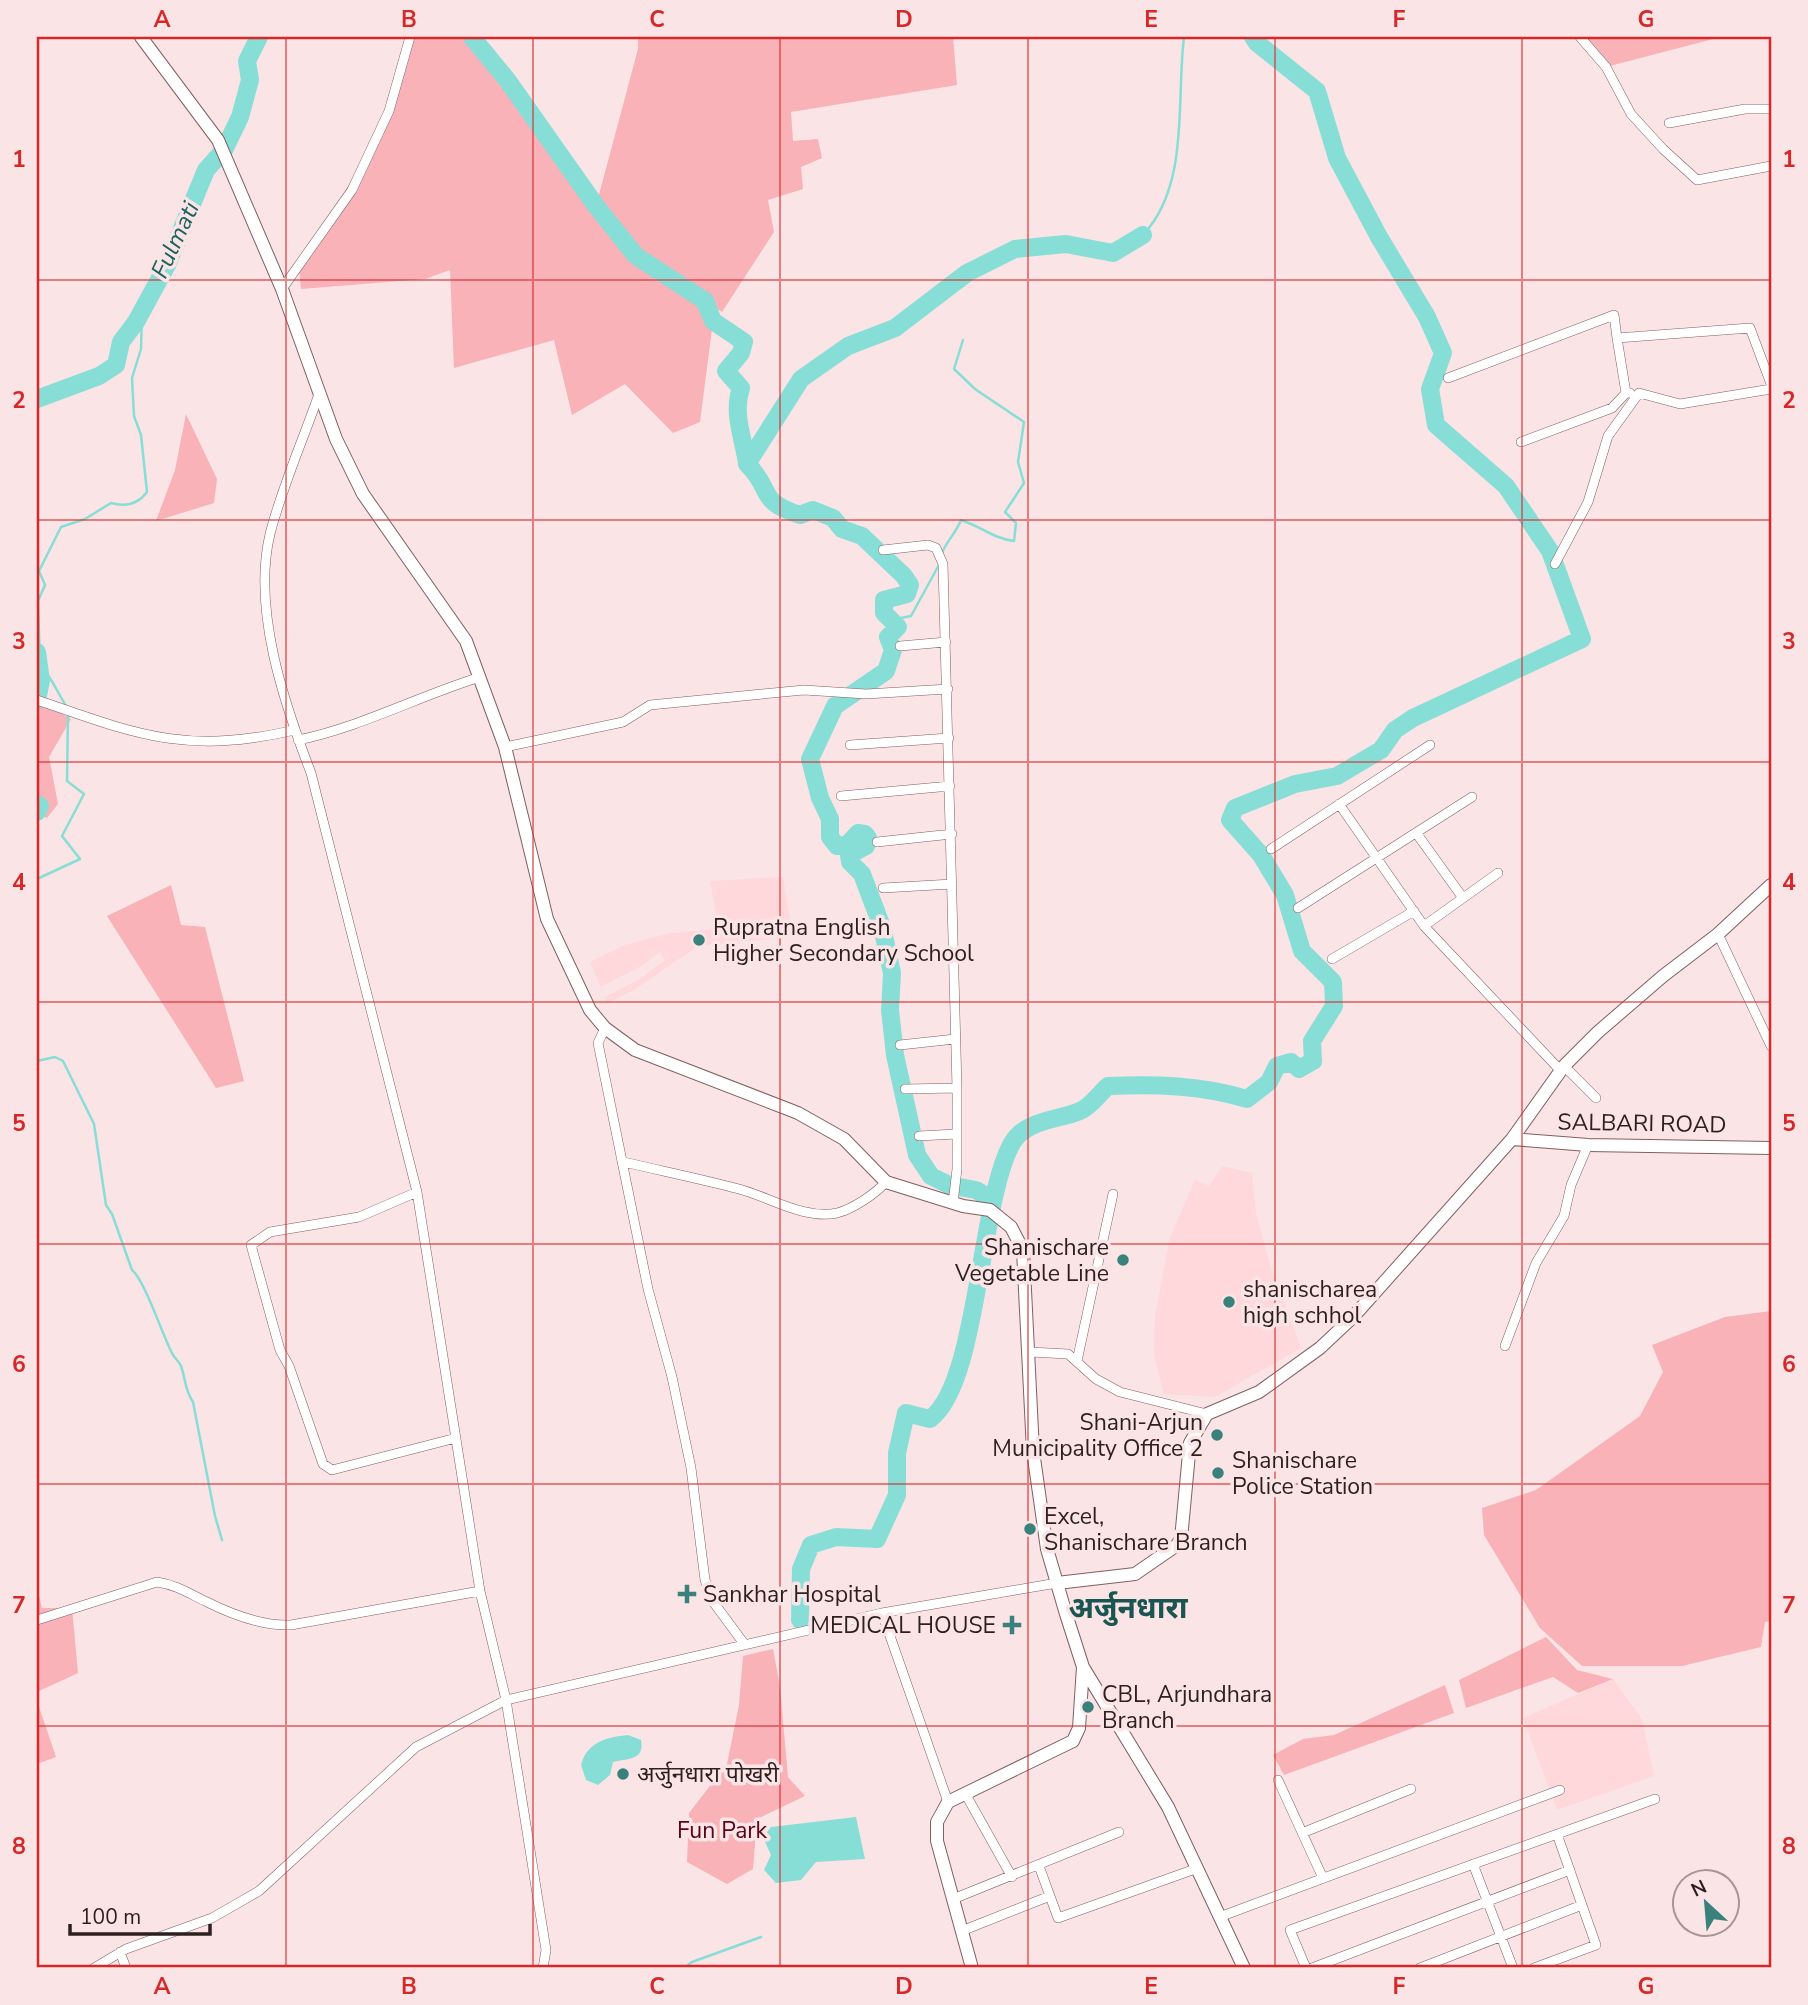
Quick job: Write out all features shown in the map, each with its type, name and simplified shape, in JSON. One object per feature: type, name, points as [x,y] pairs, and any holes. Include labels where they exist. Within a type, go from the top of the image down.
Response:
[{"type":"street","points":[[141,37],[218,140],[282,289],[337,439],[363,494],[466,642],[505,747],[547,919],[590,1010],[605,1028],[635,1050],[798,1114],[844,1139],[886,1182],[953,1203],[990,1210],[1011,1227],[1018,1239],[1023,1250],[1033,1451],[1047,1549],[1083,1667],[1168,1807],[1222,1916],[1244,1968]]},
{"type":"street","points":[[282,289],[352,190],[389,111],[410,37]]},
{"type":"street","points":[[1580,37],[1606,67],[1631,114],[1663,149],[1697,180],[1771,166]]},
{"type":"street","points":[[1669,123],[1745,109],[1771,109]]},
{"type":"street","points":[[1448,378],[1614,315],[1626,393]]},
{"type":"street","points":[[1521,442],[1612,408],[1626,393],[1639,393],[1680,404],[1771,386],[1751,328],[1617,338]]},
{"type":"street","points":[[320,392],[270,536],[264,600],[268,629],[296,735],[311,773],[417,1192],[480,1591],[506,1700],[546,1950],[543,1968]]},
{"type":"street","points":[[1555,564],[1588,502],[1608,436],[1639,393]]},
{"type":"street","points":[[883,550],[928,545],[936,548],[941,555],[948,689],[957,1088],[956,1185],[953,1203]]},
{"type":"street","points":[[900,646],[946,642]]},
{"type":"street","points":[[37,700],[149,737],[196,743],[248,741],[340,731],[430,692],[480,677]]},
{"type":"street","points":[[505,747],[623,722],[650,705],[804,690],[866,694],[948,689]]},
{"type":"street","points":[[850,745],[949,738]]},
{"type":"street","points":[[1270,849],[1430,745]]},
{"type":"street","points":[[841,796],[950,786]]},
{"type":"street","points":[[1298,908],[1472,797]]},
{"type":"street","points":[[1339,804],[1424,926],[1562,1068],[1596,1098]]},
{"type":"street","points":[[877,842],[952,834]]},
{"type":"street","points":[[1417,834],[1463,898]]},
{"type":"street","points":[[1424,926],[1498,873]]},
{"type":"street","points":[[883,888],[952,884]]},
{"type":"street","points":[[94,1968],[120,1952],[212,1917],[259,1891],[416,1747],[506,1700],[882,1613],[1057,1583],[1135,1574],[1177,1545],[1181,1539],[1190,1443],[1198,1425],[1207,1414],[1259,1392],[1320,1348],[1353,1317],[1512,1139],[1562,1068],[1663,976],[1718,934],[1771,885]]},
{"type":"street","points":[[1332,959],[1415,911]]},
{"type":"street","points":[[1718,934],[1771,1046]]},
{"type":"street","points":[[605,1028],[598,1043],[649,1289],[672,1377],[691,1468],[705,1580],[714,1603],[745,1645]]},
{"type":"street","points":[[900,1045],[955,1040]]},
{"type":"street","points":[[905,1088],[957,1088]]},
{"type":"street","points":[[919,1136],[956,1134]]},
{"type":"street","name":"SALBARI ROAD","points":[[1512,1139],[1588,1144],[1771,1148]]},
{"type":"street","points":[[1506,1346],[1536,1263],[1564,1216],[1571,1185],[1588,1144]]},
{"type":"street","points":[[624,1162],[741,1189],[793,1208],[825,1213],[838,1213],[879,1190],[886,1182]]},
{"type":"street","points":[[417,1192],[359,1217],[270,1232],[251,1245],[280,1350],[289,1366],[323,1464],[332,1470],[456,1438]]},
{"type":"street","points":[[1077,1362],[1113,1194]]},
{"type":"street","points":[[1030,1352],[1068,1354],[1096,1379],[1120,1392],[1207,1414]]},
{"type":"street","points":[[37,1620],[157,1582],[173,1584],[208,1603],[268,1626],[290,1625],[480,1591]]},
{"type":"street","points":[[882,1613],[948,1802]]},
{"type":"street","points":[[972,1968],[964,1930],[937,1841],[937,1822],[948,1802],[1073,1741],[1079,1728],[1083,1667]]},
{"type":"street","points":[[1278,1780],[1322,1876]]},
{"type":"street","points":[[1302,1833],[1410,1789]]},
{"type":"street","points":[[1222,1916],[1322,1876],[1560,1790]]},
{"type":"street","points":[[966,1795],[1012,1877]]},
{"type":"street","points":[[1306,1968],[1290,1930],[1655,1799]]},
{"type":"street","points":[[953,1899],[1119,1832]]},
{"type":"street","points":[[1534,1968],[1596,1945],[1557,1834]]},
{"type":"street","points":[[1473,1864],[1513,1968]]},
{"type":"street","points":[[1039,1866],[1058,1918],[1198,1868]]},
{"type":"street","points":[[1312,1968],[1570,1870]]},
{"type":"street","points":[[964,1930],[1050,1896]]},
{"type":"street","points":[[1420,1968],[1582,1905]]},
{"type":"street","points":[[120,1952],[126,1968]]},
{"type":"shaded area","name":"Rupratna English Higher Secondary School","points":[[783,877],[792,932],[784,938],[698,946],[634,990],[607,1003],[605,997],[640,979],[665,960],[660,952],[642,966],[601,987],[590,962],[625,945],[670,933],[708,930],[718,924],[710,881]]},
{"type":"shaded area","points":[[1222,1166],[1252,1173],[1256,1213],[1271,1268],[1301,1348],[1215,1397],[1164,1394],[1154,1355],[1155,1317],[1169,1240],[1195,1180],[1209,1186]]},
{"type":"shaded area","points":[[1613,1679],[1642,1719],[1654,1776],[1557,1810],[1523,1718]]},
{"type":"green space","points":[[412,37],[472,37],[508,81],[596,206],[638,49],[638,37],[953,37],[957,85],[791,112],[793,141],[818,139],[822,158],[801,167],[803,189],[768,200],[774,232],[722,312],[706,302],[713,321],[700,422],[673,433],[625,384],[572,415],[554,340],[454,368],[450,270],[425,279],[301,289],[299,269],[375,140]]},
{"type":"green space","points":[[1579,37],[1716,37],[1717,38],[1606,67]]},
{"type":"green space","points":[[186,414],[217,479],[214,503],[156,521],[175,470]]},
{"type":"green space","points":[[37,699],[71,719],[49,757],[58,804],[47,818],[37,814]]},
{"type":"green space","points":[[171,885],[181,925],[205,927],[244,1081],[216,1088],[107,916]]},
{"type":"green space","points":[[1771,1311],[1771,1621],[1765,1622],[1761,1647],[1682,1666],[1582,1666],[1540,1628],[1484,1535],[1482,1508],[1536,1490],[1640,1416],[1663,1372],[1652,1345],[1725,1317]]},
{"type":"green space","points":[[37,1587],[42,1608],[72,1608],[78,1673],[37,1692]]},
{"type":"green space","points":[[1546,1637],[1577,1670],[1613,1679],[1578,1693],[1553,1677],[1466,1708],[1459,1680]]},
{"type":"green space","name":"Fun Park","points":[[773,1649],[780,1687],[788,1777],[805,1796],[757,1819],[753,1869],[727,1884],[687,1862],[689,1813],[727,1764],[739,1705],[743,1656]]},
{"type":"green space","points":[[1445,1685],[1454,1713],[1284,1775],[1273,1755],[1303,1739],[1334,1735]]},
{"type":"green space","points":[[37,1701],[56,1757],[37,1764]]},
{"type":"water","points":[[628,1735],[641,1740],[642,1747],[638,1755],[613,1762],[610,1775],[598,1785],[586,1780],[581,1765],[588,1751],[605,1739]]},
{"type":"water","points":[[856,1817],[865,1859],[816,1862],[801,1880],[776,1883],[764,1870],[771,1855],[763,1837],[771,1827]]},
{"type":"waterway","name":"Fulmati","points":[[37,399],[99,376],[116,365],[121,342],[136,322],[167,265],[206,170],[224,150],[240,117],[250,80],[247,61],[259,37]]},
{"type":"waterway","points":[[472,37],[508,81],[596,206],[636,256],[705,301],[713,321],[744,342],[741,353],[726,371],[741,388],[738,417],[747,464],[771,499],[786,510],[800,515],[813,510],[833,518],[842,529],[862,536],[910,585],[907,594],[884,600],[884,613],[898,627],[888,637],[893,650],[886,671],[835,706],[810,759],[820,798],[830,819],[830,837],[837,846],[847,845],[858,833],[865,834],[868,838],[866,846],[849,855],[850,862],[862,874],[882,927],[892,973],[890,1010],[895,1055],[917,1155],[931,1176],[949,1185],[976,1190],[991,1199]]},
{"type":"waterway","points":[[1143,235],[1158,215],[1175,167],[1184,37]]},
{"type":"waterway","points":[[800,1620],[801,1569],[811,1545],[836,1537],[877,1539],[897,1495],[897,1453],[906,1413],[930,1419],[946,1400],[968,1333],[1000,1173],[1017,1136],[1033,1125],[1084,1109],[1108,1086],[1178,1086],[1247,1099],[1269,1082],[1277,1066],[1291,1062],[1299,1069],[1313,1061],[1312,1041],[1334,1006],[1333,982],[1302,951],[1285,895],[1261,855],[1230,820],[1235,808],[1295,784],[1337,776],[1381,750],[1395,730],[1413,718],[1582,639],[1550,551],[1506,486],[1436,425],[1430,389],[1443,353],[1427,317],[1379,237],[1337,158],[1317,91],[1253,37]]},
{"type":"waterway","points":[[747,464],[801,379],[848,346],[895,328],[967,273],[1015,249],[1066,244],[1113,253],[1143,235]]},
{"type":"waterway","points":[[67,707],[40,666],[38,601],[45,585],[39,571],[61,527],[85,519],[111,503],[121,505],[135,502],[147,492],[141,435],[134,416],[132,378],[141,349],[142,311]]},
{"type":"waterway","points":[[942,553],[961,520],[1014,541],[1016,523],[1005,512],[1024,483],[1018,462],[1024,422],[975,389],[954,369],[963,340]]},
{"type":"waterway","points":[[891,620],[911,616],[940,563]]},
{"type":"waterway","name":"Fulmati","points":[[37,652],[41,681],[37,700]]},
{"type":"waterway","points":[[37,879],[80,859],[62,836],[84,794],[67,781],[68,713]]},
{"type":"waterway","name":"Fulmati","points":[[37,804],[40,806],[37,812]]},
{"type":"waterway","points":[[37,1061],[55,1057],[63,1061],[94,1124],[106,1205],[112,1214],[132,1270],[142,1284],[172,1353],[181,1366],[193,1402],[222,1540]]},
{"type":"waterway","points":[[684,1968],[692,1962],[761,1937]]},
{"type":"place","name":"Rupratna English Higher Secondary School","points":[[699,940]]},
{"type":"place","name":"Shanischare Vegetable Line","points":[[1123,1260]]},
{"type":"place","name":"shanischarea high schhol","points":[[1229,1302]]},
{"type":"place","name":"Shani-Arjun Municipality Office 2","points":[[1217,1435]]},
{"type":"place","name":"Shanischare Police Station","points":[[1218,1473]]},
{"type":"place","name":"Excel, Shanischare Branch","points":[[1030,1529]]},
{"type":"place","name":"Sankhar Hospital","points":[[687,1594]]},
{"type":"place","name":"MEDICAL HOUSE","points":[[1012,1625]]},
{"type":"place","name":"CBL, Arjundhara Branch","points":[[1088,1707]]},
{"type":"place","name":"अर्जुनधारा पोखरी","points":[[623,1774]]},
{"type":"district","name":"अर्जुनधारा","points":[[1128,1608]]}]
